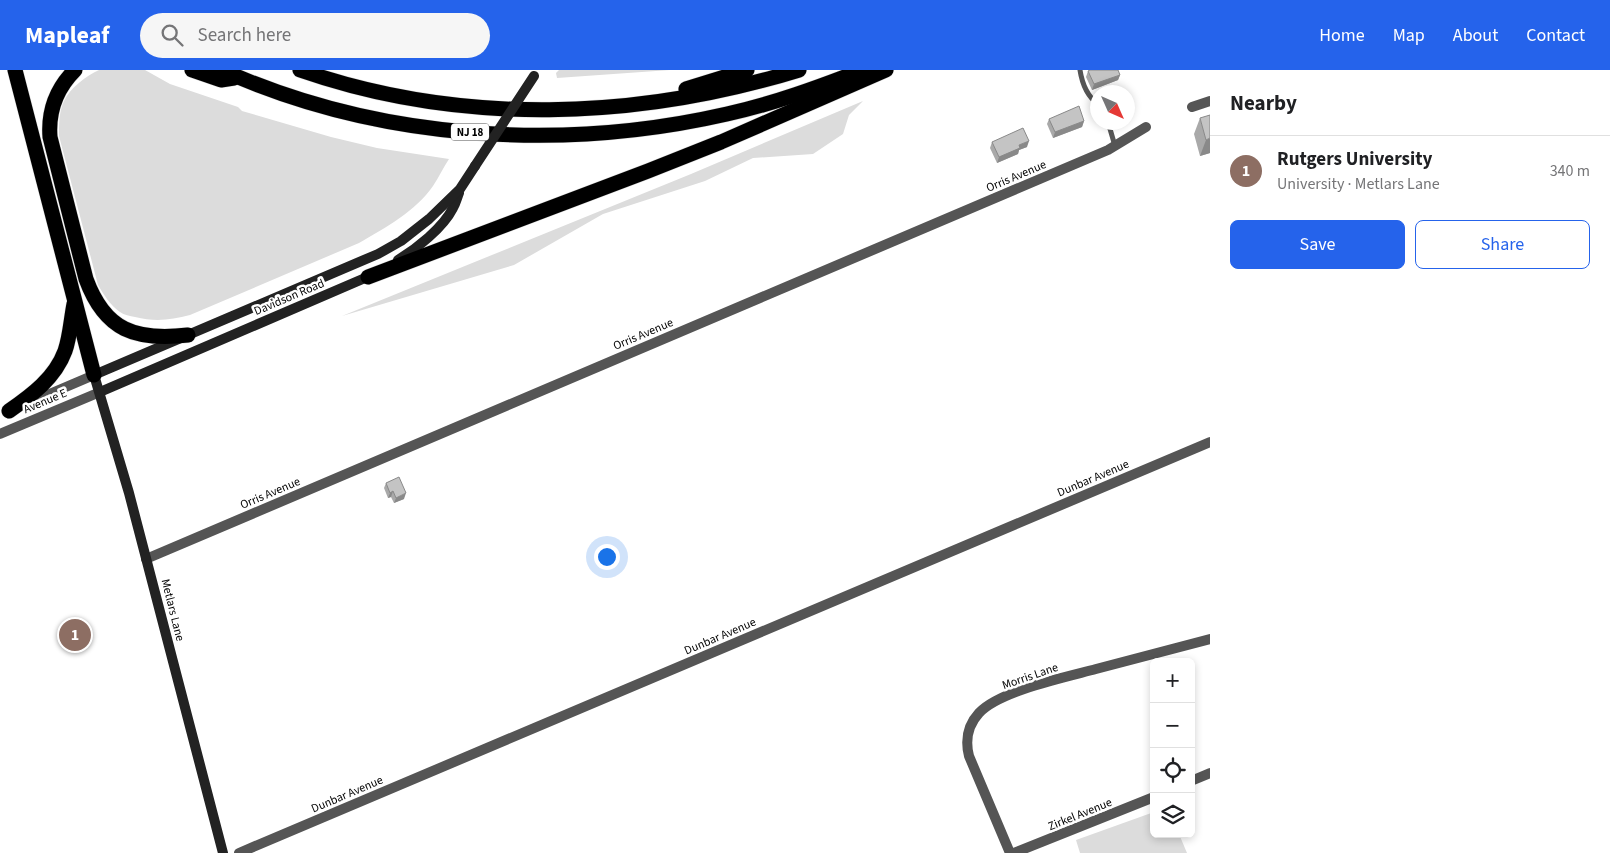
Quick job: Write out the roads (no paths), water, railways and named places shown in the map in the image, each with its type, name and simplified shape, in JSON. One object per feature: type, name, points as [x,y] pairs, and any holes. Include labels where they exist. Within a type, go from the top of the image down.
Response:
[{"type":"highway","points":[[16,70],[94,375]]},
{"type":"highway","points":[[75,70],[63,83],[55,97],[51,111],[50,129],[52,146],[73,231],[92,295],[107,316],[132,332],[165,338],[188,335]]},
{"type":"highway","points":[[192,70],[221,80],[239,78]]},
{"type":"highway","name":"NJ 18","points":[[222,70],[239,78],[309,102],[367,116],[420,126],[492,134],[546,135],[618,132],[680,124],[728,114],[817,88],[864,70]]},
{"type":"highway","name":"NJ 18","points":[[300,70],[375,91],[431,102],[507,109],[559,110],[645,105],[700,96],[760,82],[799,70]]},
{"type":"highway","points":[[594,108],[695,87],[747,70]]},
{"type":"highway","points":[[368,277],[657,168],[886,70]]},
{"type":"highway","points":[[4,413],[31,396],[56,369],[65,349],[75,298]]},
{"type":"main road","name":"Davidson Road","points":[[94,375],[378,254],[401,241],[460,189],[536,73]]},
{"type":"main road","name":"Davidson Road","points":[[100,392],[368,277],[409,253],[430,234],[453,209],[460,189]]},
{"type":"main road","name":"Metlars Lane","points":[[94,375],[130,494],[223,853]]},
{"type":"street","points":[[1192,107],[1210,101]]},
{"type":"street","name":"Orris Avenue","points":[[146,559],[1108,150],[1146,126]]},
{"type":"street","name":"Avenue E","points":[[4,413],[94,375]]},
{"type":"street","name":"Avenue E","points":[[0,434],[100,392]]},
{"type":"street","name":"Dunbar Avenue","points":[[239,853],[1210,442]]},
{"type":"street","name":"Morris Lane","points":[[1010,853],[968,756],[967,734],[979,713],[1004,698],[1033,686],[1210,639]]},
{"type":"street","points":[[1195,779],[1210,773]]},
{"type":"street","name":"Zirkel Avenue","points":[[1014,853],[1150,799]]},
{"type":"lane","points":[[1080,70],[1085,88],[1090,97]]},
{"type":"lane","points":[[1110,130],[1115,146]]},
{"type":"place","name":"Rutgers University","points":[[75,635]]}]
